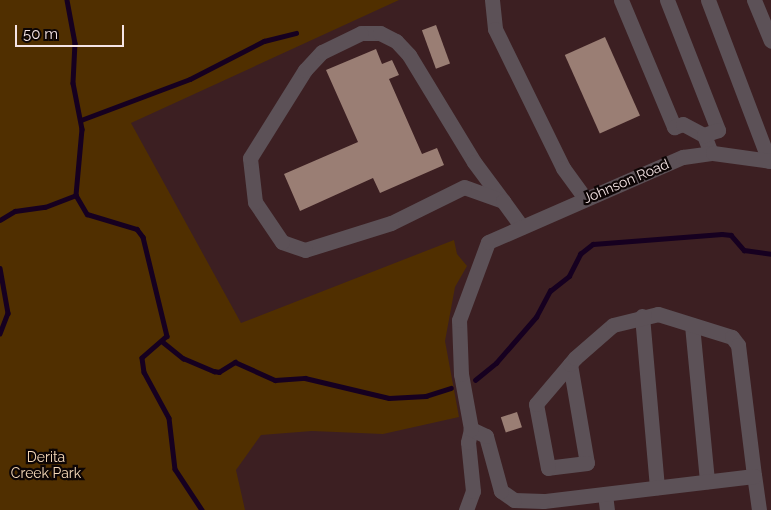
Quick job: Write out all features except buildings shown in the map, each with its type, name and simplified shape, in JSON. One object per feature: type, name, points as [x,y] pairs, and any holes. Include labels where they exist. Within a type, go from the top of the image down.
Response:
[{"type":"street","points":[[492,0],[495,29],[563,168],[585,198]]},
{"type":"street","points":[[621,0],[674,127],[683,124],[704,135],[711,153]]},
{"type":"street","points":[[667,0],[718,130],[704,135]]},
{"type":"street","points":[[708,0],[770,161]]},
{"type":"street","points":[[754,0],[771,41]]},
{"type":"street","points":[[503,200],[464,187],[392,223],[305,250],[282,242],[255,202],[250,158],[305,70],[322,52],[361,33],[380,33],[396,41],[409,55],[474,162],[503,200],[522,227]]},
{"type":"street","name":"Johnson Road","points":[[471,430],[461,374],[459,320],[488,242],[674,160],[711,153],[770,161]]},
{"type":"street","points":[[570,364],[586,463],[548,468],[536,404],[570,364],[613,325],[642,316],[658,314],[732,337],[738,345],[759,510]]},
{"type":"street","points":[[642,316],[657,488]]},
{"type":"street","points":[[692,325],[707,482]]},
{"type":"street","points":[[466,510],[473,491],[468,442],[471,430],[486,436],[501,491],[514,500],[543,501],[754,476]]},
{"type":"street","points":[[605,494],[607,510]]},
{"type":"shaded area","points":[[62,0],[771,0],[771,510],[62,510]]},
{"type":"green space","name":"Derita Creek Park","points":[[0,0],[399,0],[131,123],[241,323],[454,240],[457,254],[467,266],[455,287],[445,341],[459,417],[383,434],[312,431],[261,435],[236,470],[245,510],[0,510]]},
{"type":"waterway","points":[[67,0],[75,43],[73,83],[82,129],[76,195],[87,214],[137,229],[143,237],[167,336],[142,358],[144,372],[169,418],[175,469],[202,510]]},
{"type":"waterway","points":[[81,120],[190,79],[264,41],[296,33]]},
{"type":"waterway","points":[[0,220],[15,211],[45,207],[76,195]]},
{"type":"waterway","points":[[475,380],[496,363],[536,317],[550,291],[569,276],[580,254],[593,244],[722,234],[731,235],[744,250],[771,254]]},
{"type":"waterway","points":[[0,268],[8,313],[0,334]]},
{"type":"waterway","points":[[163,342],[183,358],[219,372],[235,362],[275,380],[305,378],[389,398],[426,396],[451,388]]}]
